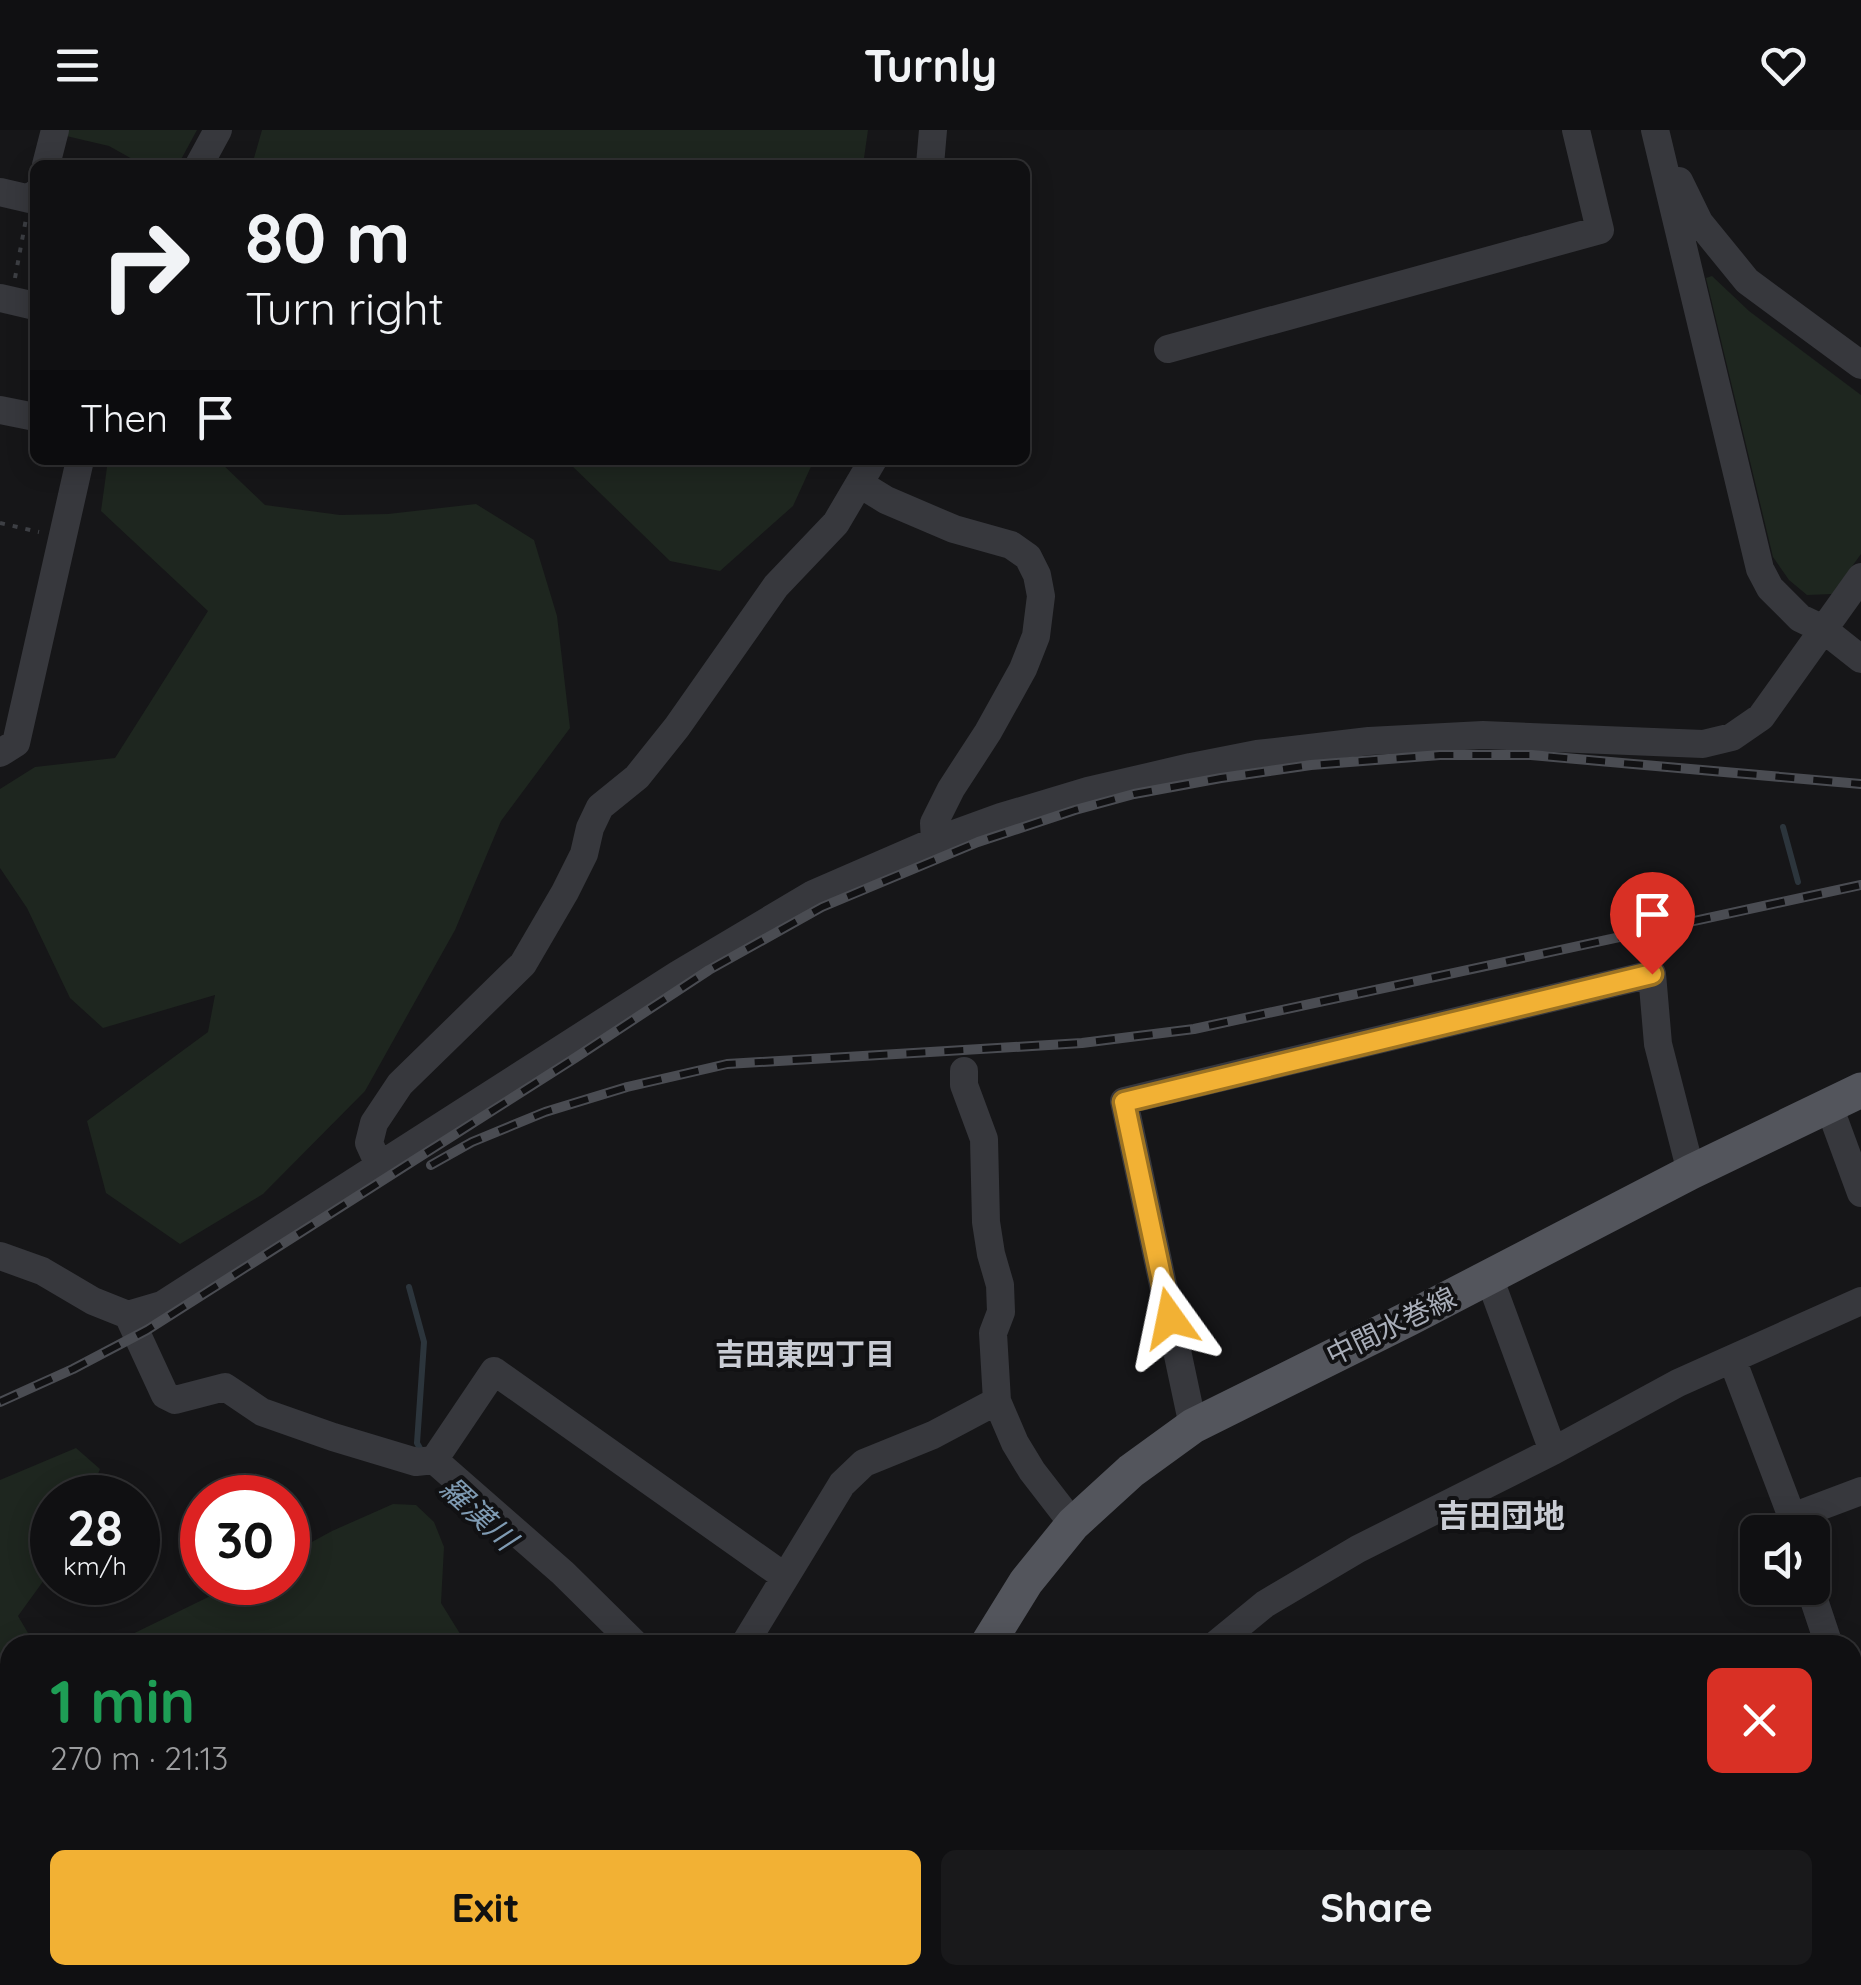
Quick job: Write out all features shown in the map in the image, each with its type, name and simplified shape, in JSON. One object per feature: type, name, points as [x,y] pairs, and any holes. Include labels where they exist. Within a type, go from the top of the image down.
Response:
[{"type":"main road","name":"中間水巻線","points":[[1000,1635],[1026,1582],[1073,1524],[1131,1471],[1193,1426],[1691,1172],[1861,1090]]},
{"type":"street","points":[[47,160],[54,130]]},
{"type":"street","points":[[201,160],[218,130]]},
{"type":"street","points":[[931,160],[934,130]]},
{"type":"street","points":[[1168,348],[1600,230],[1576,130]]},
{"type":"street","points":[[1656,133],[1699,222],[1747,281],[1861,365]]},
{"type":"street","points":[[1656,133],[1760,570],[1770,588],[1800,618],[1823,629],[1861,659]]},
{"type":"street","points":[[0,192],[30,196]]},
{"type":"street","points":[[0,410],[30,416]]},
{"type":"street","points":[[0,753],[16,743],[79,465]]},
{"type":"street","points":[[378,1164],[369,1143],[374,1122],[400,1084],[523,964],[584,854],[600,806],[638,776],[776,586],[836,523],[867,472],[886,500],[954,529],[1012,544],[1028,557],[1041,596],[1036,636],[1023,669],[951,789],[934,823],[935,841]]},
{"type":"street","points":[[0,1256],[42,1272],[92,1301],[128,1316],[162,1305],[378,1164],[812,894],[1000,817],[1088,791],[1257,754],[1369,741],[1483,735],[1703,744],[1732,737],[1761,716],[1861,577]]},
{"type":"street","points":[[1193,1426],[1124,1102],[1652,974],[1658,1044],[1691,1172]]},
{"type":"street","points":[[964,1071],[964,1085],[984,1139],[986,1222],[1000,1285],[1001,1312],[993,1333],[997,1401],[1032,1471],[1073,1524]]},
{"type":"street","points":[[1829,1106],[1861,1193]]},
{"type":"street","points":[[1488,1277],[1553,1451]]},
{"type":"street","points":[[1227,1635],[1264,1604],[1358,1548],[1553,1451],[1678,1383],[1861,1301]]},
{"type":"street","points":[[128,1316],[164,1395],[174,1400],[224,1388],[262,1412],[334,1438],[416,1462],[434,1460],[563,1573],[626,1635]]},
{"type":"street","points":[[1732,1359],[1790,1515]]},
{"type":"street","points":[[434,1460],[494,1370],[786,1577]]},
{"type":"street","points":[[750,1635],[842,1484],[864,1464],[934,1435],[997,1401]]},
{"type":"street","points":[[1814,1515],[1861,1491]]},
{"type":"street","points":[[1816,1605],[1826,1635]]},
{"type":"path","points":[[15,302],[30,208]]},
{"type":"path","points":[[0,523],[63,538]]},
{"type":"shaded area","points":[[64,130],[197,130],[181,160],[134,160],[109,146],[62,135]]},
{"type":"shaded area","points":[[262,130],[868,130],[864,160],[253,160]]},
{"type":"shaded area","points":[[1712,276],[1749,311],[1861,395],[1861,554],[1832,594],[1807,595],[1789,580],[1773,557],[1706,278]]},
{"type":"shaded area","points":[[107,465],[223,465],[265,505],[340,515],[476,504],[534,540],[557,616],[570,728],[501,821],[455,930],[365,1091],[263,1194],[180,1244],[106,1193],[87,1121],[208,1032],[215,995],[103,1028],[70,998],[27,908],[0,868],[0,789],[35,767],[115,758],[208,611],[101,511]]},
{"type":"shaded area","points":[[571,465],[812,465],[793,506],[720,571],[670,561]]},
{"type":"shaded area","points":[[76,1448],[100,1469],[97,1475],[30,1475],[30,1599],[18,1616],[29,1635],[0,1635],[0,1480]]},
{"type":"shaded area","points":[[393,1504],[416,1505],[434,1522],[444,1547],[441,1603],[461,1635],[130,1635],[192,1605],[310,1605],[310,1543]]},
{"type":"waterway","points":[[1783,827],[1798,882]]},
{"type":"waterway","name":"羅漢川","points":[[409,1287],[424,1342],[417,1443],[422,1452]]},
{"type":"railway","points":[[0,1402],[147,1330],[709,970],[822,907],[978,842],[1134,794],[1311,765],[1440,755],[1531,755],[1861,784]]},
{"type":"railway","points":[[431,1165],[472,1142],[545,1112],[627,1087],[727,1064],[1082,1043],[1194,1029],[1861,885]]},
{"type":"district","name":"吉田東四丁目","points":[[805,1355]]},
{"type":"district","name":"吉田団地","points":[[1501,1516]]},
{"type":"route","points":[[1170,1318],[1124,1102],[1652,974]]}]
